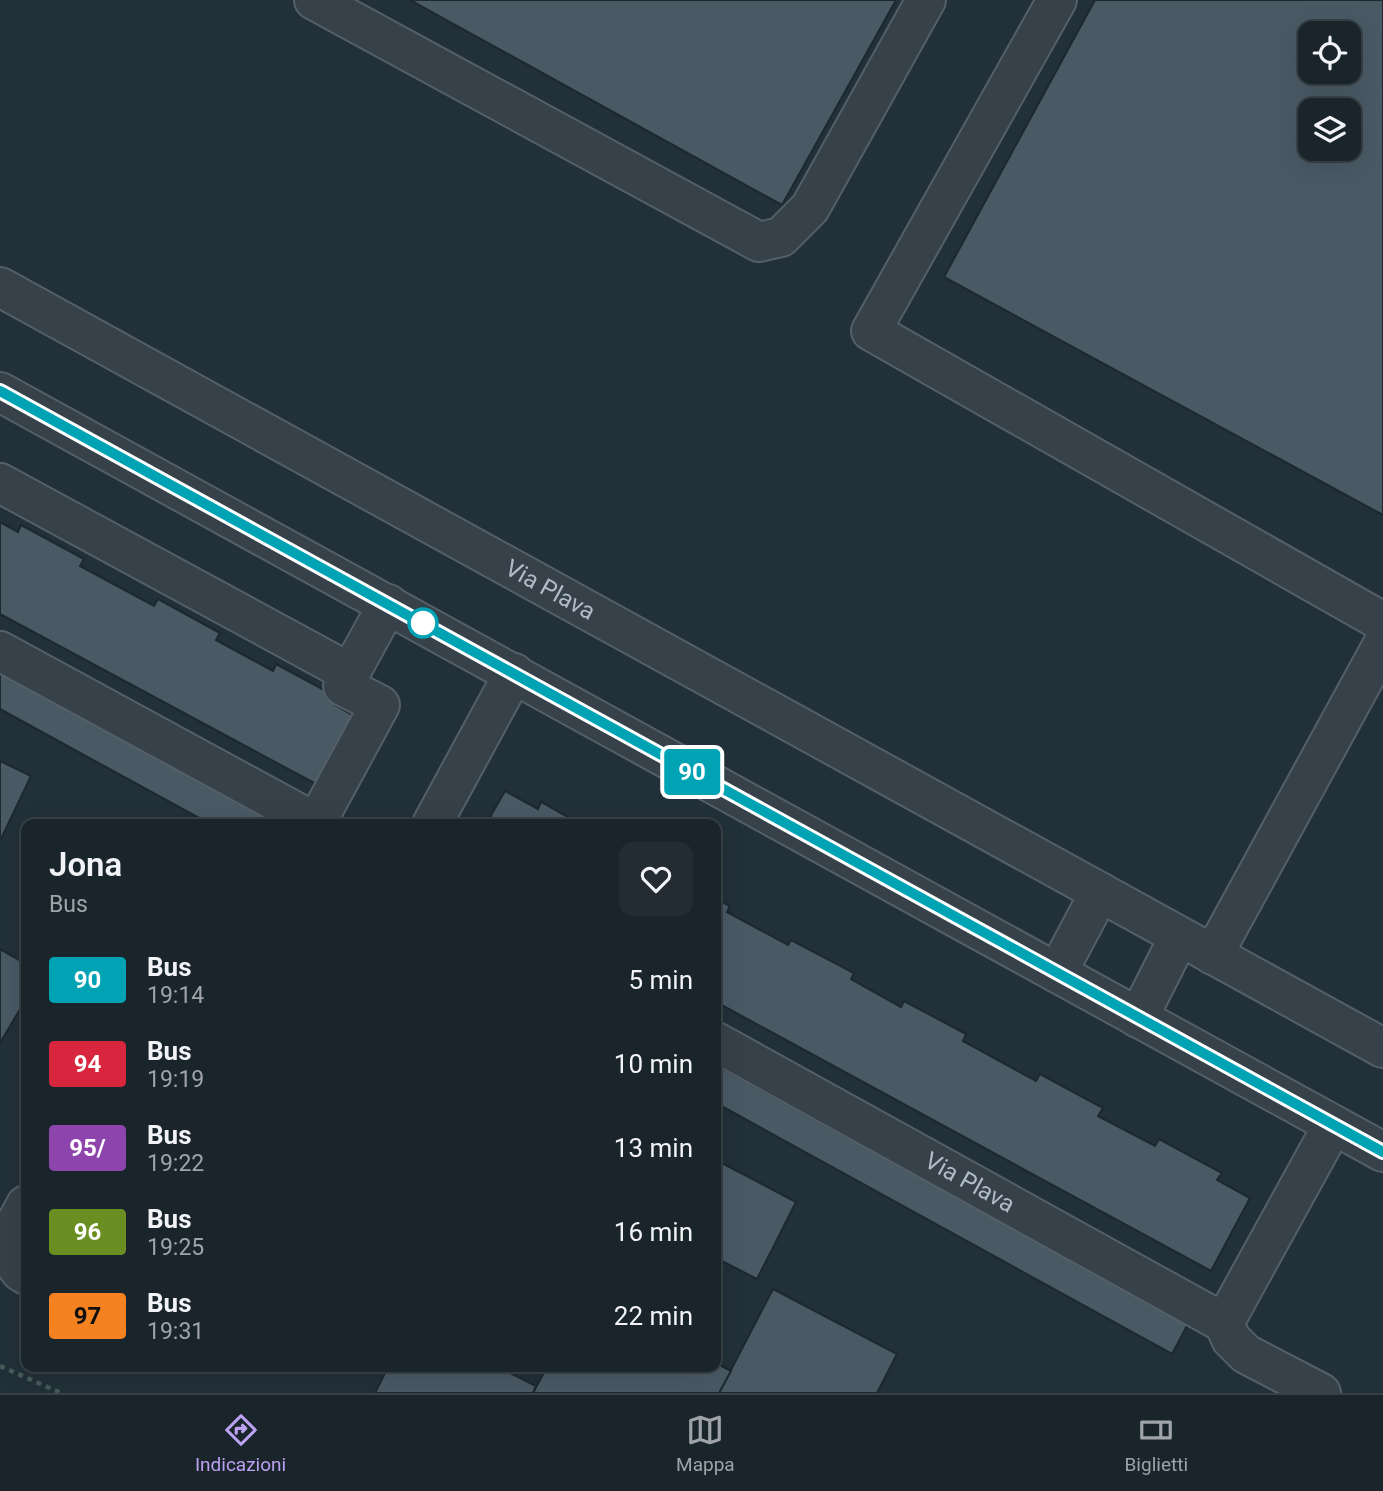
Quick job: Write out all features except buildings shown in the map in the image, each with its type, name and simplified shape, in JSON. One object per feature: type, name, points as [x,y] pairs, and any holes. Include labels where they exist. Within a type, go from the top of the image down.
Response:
[{"type":"street","points":[[314,0],[759,242],[781,237],[810,208],[926,0]]},
{"type":"street","points":[[1057,0],[871,331],[1383,622]]},
{"type":"street","name":"Via Plava","points":[[0,287],[1383,1048]]},
{"type":"street","points":[[0,391],[1383,1152]]},
{"type":"street","points":[[0,483],[350,673]]},
{"type":"street","points":[[318,819],[380,705],[343,686],[388,604]]},
{"type":"street","points":[[1213,955],[1383,644]]},
{"type":"street","points":[[0,651],[309,819]]},
{"type":"street","points":[[435,819],[514,673]]},
{"type":"street","points":[[1057,973],[1100,892]]},
{"type":"street","points":[[1138,1018],[1180,937]]},
{"type":"street","name":"Via Plava","points":[[721,1045],[1224,1323],[1231,1339],[1246,1354],[1321,1393]]},
{"type":"street","points":[[1224,1323],[1333,1125]]},
{"type":"street","points":[[21,1214],[10,1234],[8,1256],[21,1272]]},
{"type":"path","points":[[0,1366],[61,1393]]},
{"type":"bus line","name":"90","points":[[0,391],[1383,1152]]}]
